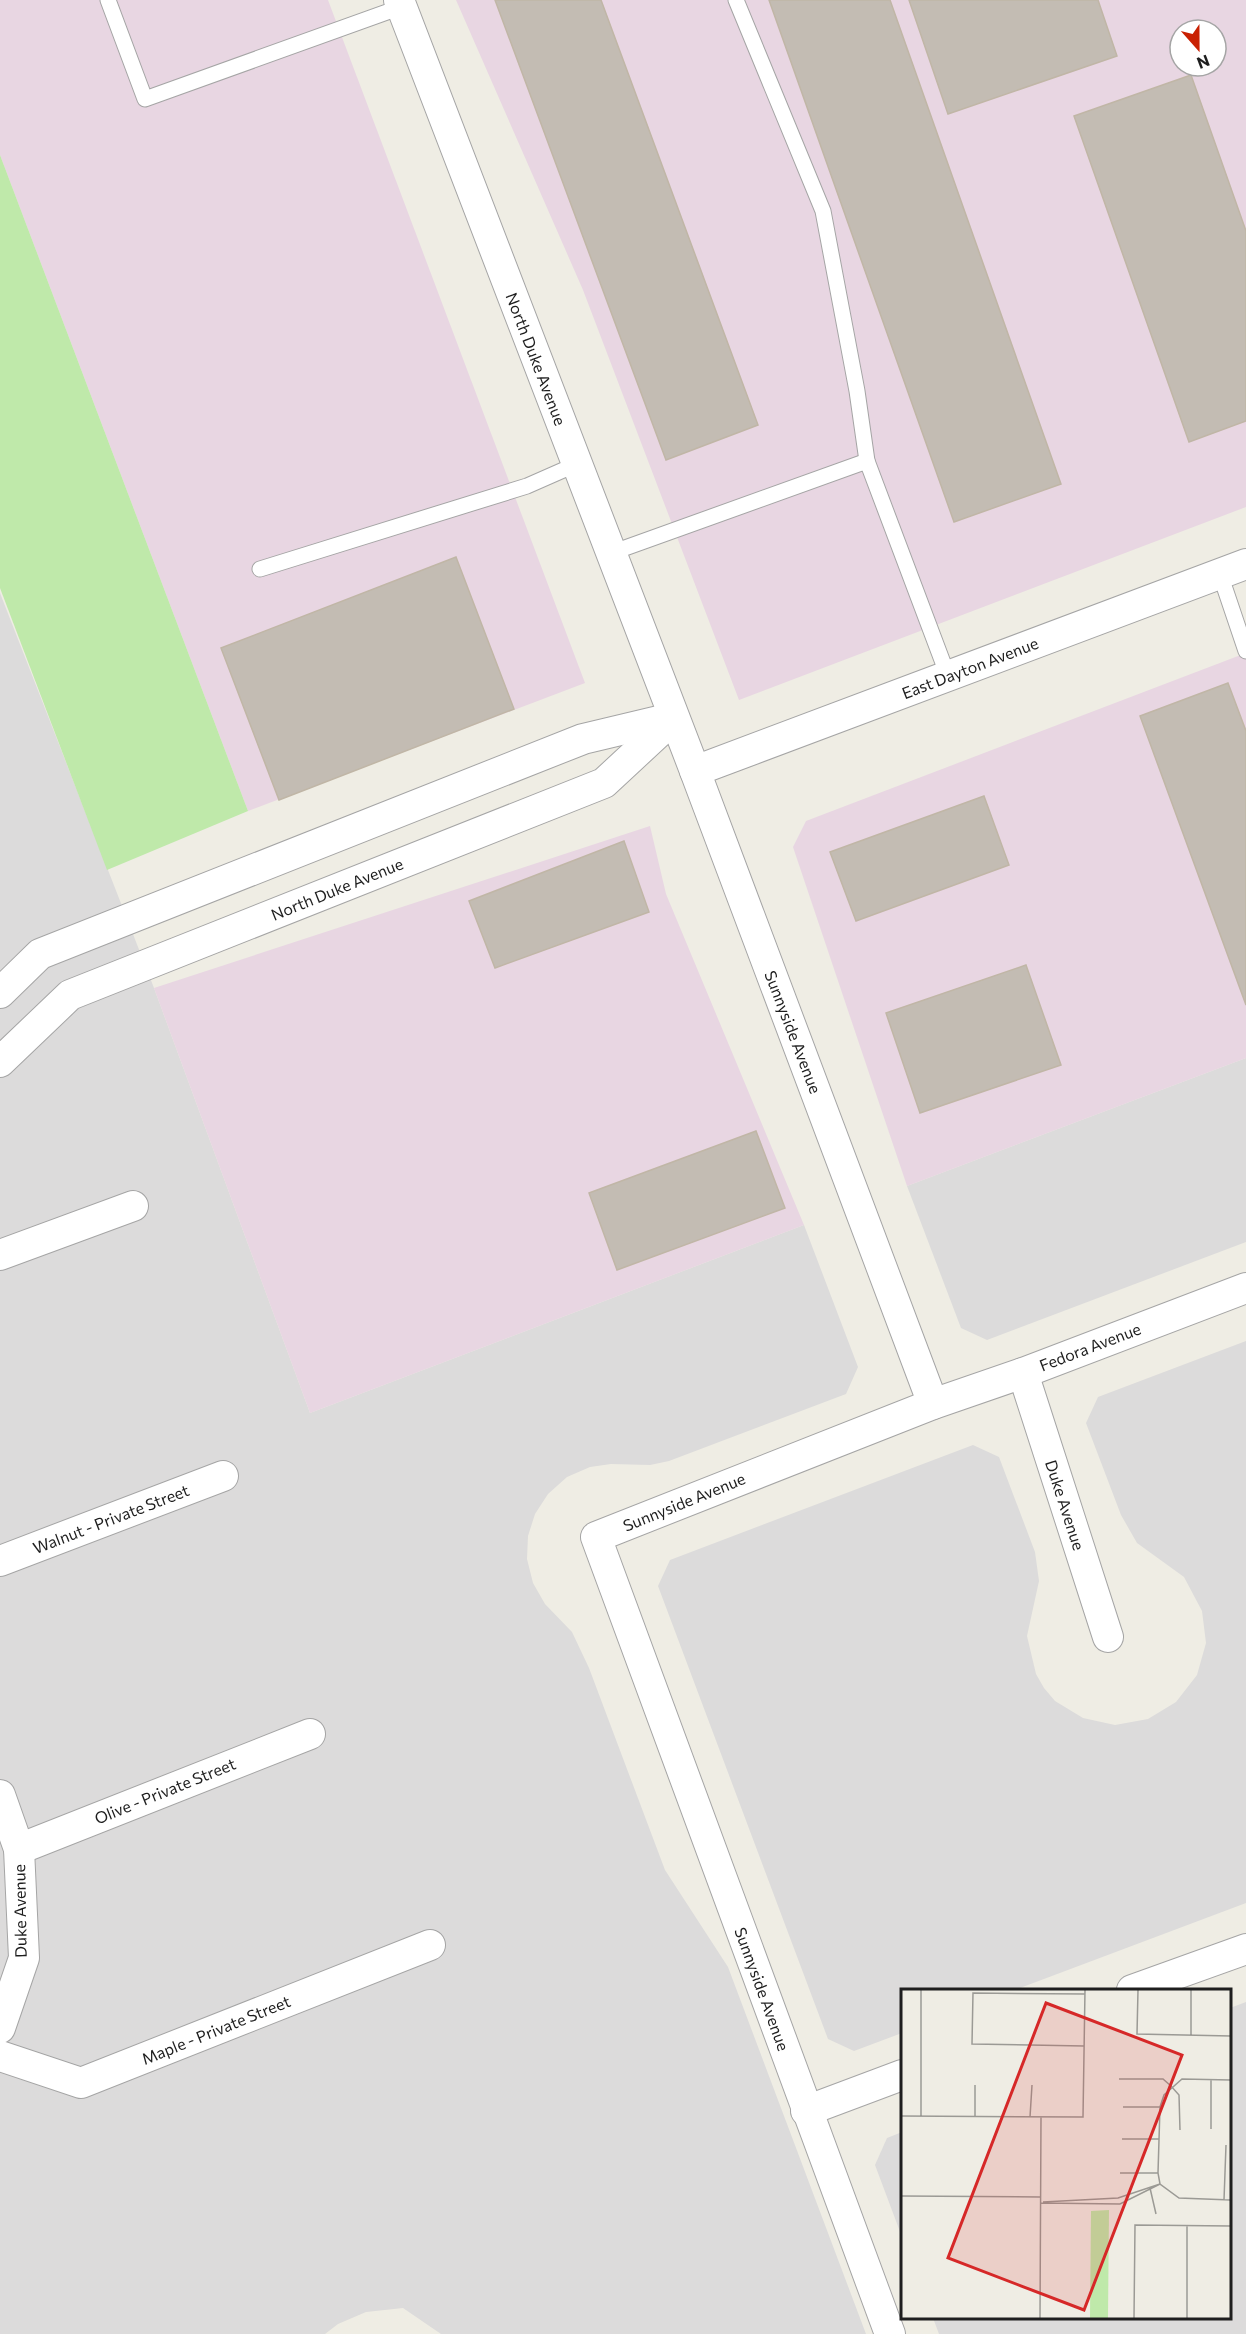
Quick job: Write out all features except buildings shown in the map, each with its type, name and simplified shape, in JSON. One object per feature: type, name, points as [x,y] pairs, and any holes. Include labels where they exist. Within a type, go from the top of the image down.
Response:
[{"type":"street","name":"North Duke Avenue","points":[[400,4],[695,771]]},
{"type":"street","name":"East Dayton Avenue","points":[[695,771],[1233,569]]},
{"type":"street","name":"North Duke Avenue","points":[[0,1062],[70,995],[604,783],[674,718]]},
{"type":"street","points":[[0,993],[40,954],[583,739],[674,718]]},
{"type":"street","name":"Sunnyside Avenue","points":[[695,771],[933,1404],[596,1537],[890,2334]]},
{"type":"street","points":[[0,1255],[133,1206]]},
{"type":"street","name":"Fedora Avenue","points":[[933,1404],[1023,1373],[1246,1288]]},
{"type":"street","name":"Duke Avenue","points":[[1023,1373],[1108,1637]]},
{"type":"street","name":"Walnut - Private Street","points":[[0,1562],[223,1476]]},
{"type":"street","name":"Olive - Private Street","points":[[19,1849],[310,1734]]},
{"type":"street","name":"Duke Avenue","points":[[0,1795],[19,1849],[24,1958],[0,2028]]},
{"type":"street","name":"Maple - Private Street","points":[[0,2056],[81,2083],[430,1944]]},
{"type":"street","points":[[1135,1989],[1246,1948]]},
{"type":"street","points":[[806,2110],[901,2076]]},
{"type":"lane","points":[[108,0],[146,99],[400,4]]},
{"type":"lane","points":[[736,0],[823,211],[857,391],[867,461],[948,676]]},
{"type":"lane","points":[[611,553],[867,461]]},
{"type":"lane","points":[[260,569],[527,486],[576,464]]},
{"type":"lane","points":[[1233,569],[1246,651]]},
{"type":"shaded area","points":[[0,0],[328,0],[585,683],[248,811],[0,155]]},
{"type":"shaded area","points":[[456,0],[1246,0],[1246,507],[739,700],[583,290]]},
{"type":"shaded area","points":[[0,593],[154,988],[310,1413],[804,1225],[858,1367],[846,1394],[669,1461],[650,1465],[611,1464],[590,1467],[567,1477],[548,1494],[535,1514],[528,1536],[527,1559],[533,1583],[545,1604],[572,1632],[589,1668],[665,1870],[728,1967],[866,2334],[441,2334],[403,2308],[366,2312],[338,2324],[325,2334],[0,2334]]},
{"type":"shaded area","points":[[1246,653],[1246,1058],[907,1186],[793,847],[806,821]]},
{"type":"shaded area","points":[[650,826],[666,894],[804,1225],[310,1413],[154,988]]},
{"type":"shaded area","points":[[1246,1058],[1246,1242],[987,1340],[961,1328],[907,1186]]},
{"type":"shaded area","points":[[1246,1341],[1246,1903],[1018,1989],[901,1989],[901,2033],[854,2051],[828,2039],[658,1586],[670,1560],[973,1445],[999,1457],[1035,1552],[1039,1581],[1027,1636],[1036,1674],[1044,1688],[1055,1701],[1083,1718],[1115,1725],[1148,1719],[1176,1702],[1197,1675],[1206,1643],[1202,1611],[1184,1577],[1137,1543],[1121,1515],[1086,1423],[1098,1397]]},
{"type":"shaded area","points":[[1246,2002],[1246,2334],[939,2334],[933,2319],[1231,2319],[1231,2008]]},
{"type":"shaded area","points":[[901,2132],[901,2234],[875,2165],[887,2138]]},
{"type":"green space","points":[[0,155],[248,811],[107,870],[0,588]]}]
